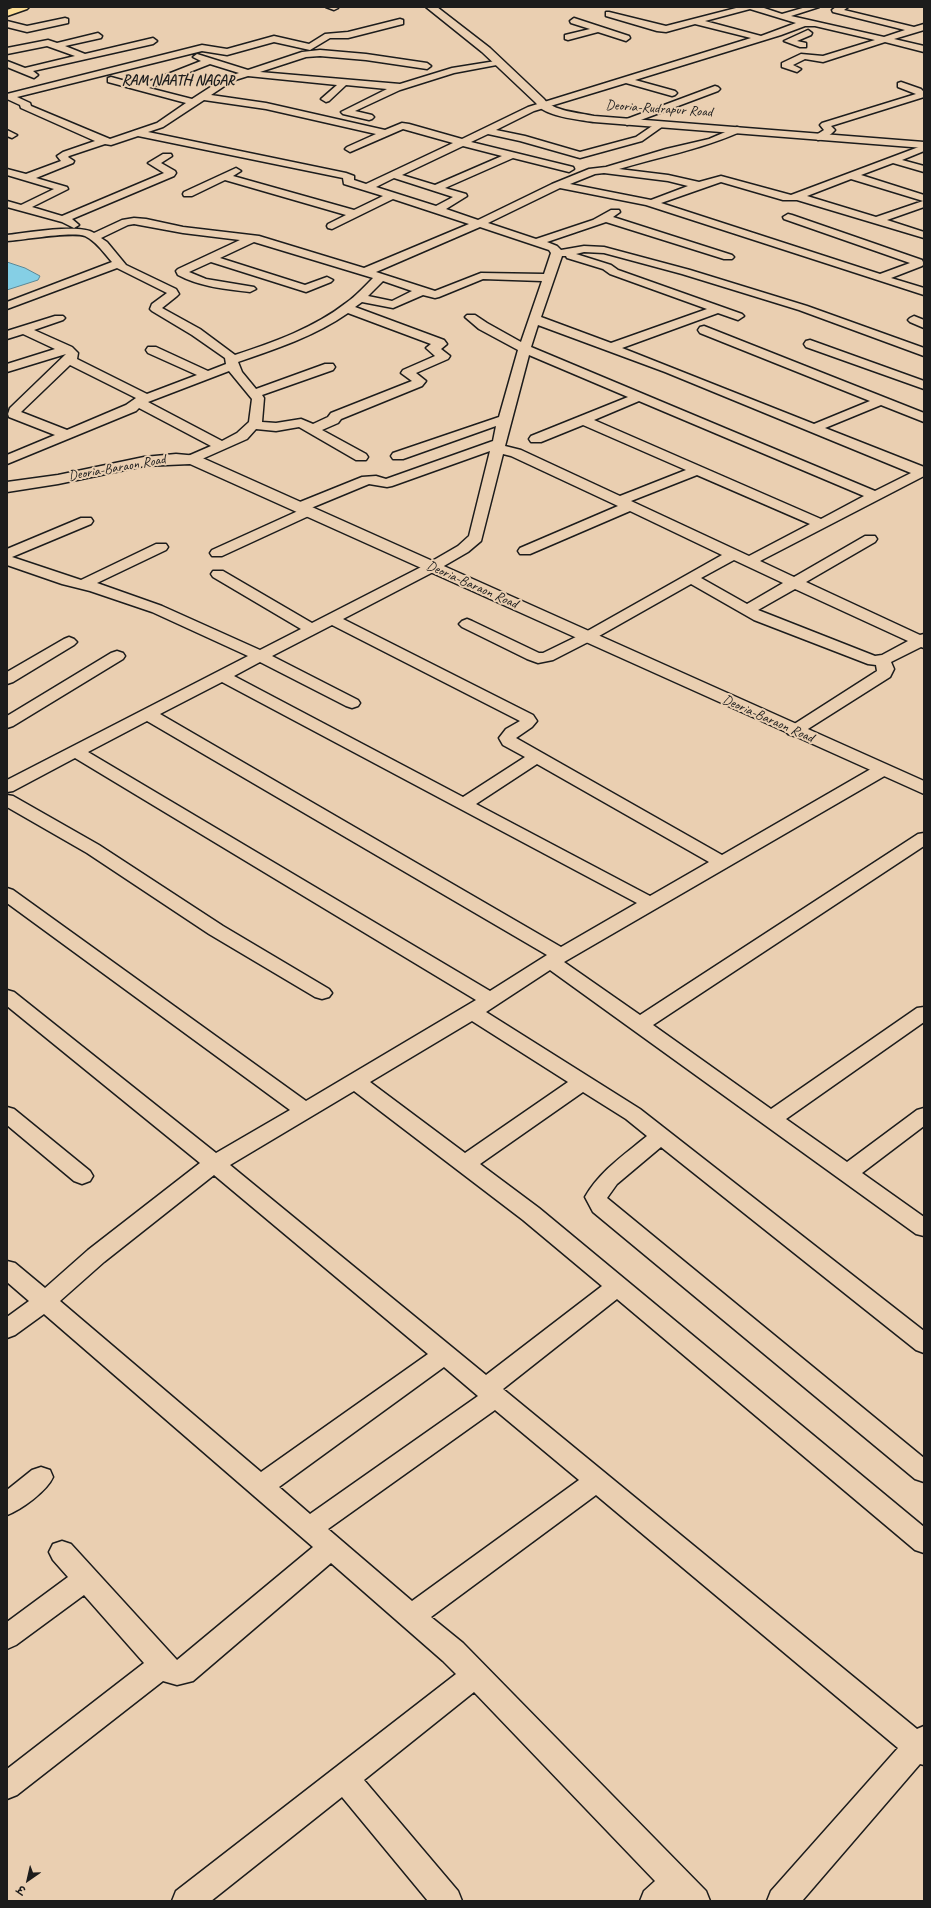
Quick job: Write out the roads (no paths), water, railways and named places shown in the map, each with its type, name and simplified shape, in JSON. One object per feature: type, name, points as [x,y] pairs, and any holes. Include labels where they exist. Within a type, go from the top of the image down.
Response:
[{"type":"highway","points":[[7,9],[12,7]]},
{"type":"highway","points":[[7,14],[24,7]]},
{"type":"main road","points":[[431,7],[499,62],[540,101],[543,106]]},
{"type":"main road","name":"Deoria-Rudrapur Road","points":[[543,106],[582,117],[627,122],[818,136],[924,146]]},
{"type":"main road","name":"Deoria-Baraon Road","points":[[7,487],[64,478],[134,462],[160,459],[193,459],[794,731],[924,788]]},
{"type":"street","points":[[568,37],[602,30],[645,25],[723,7]]},
{"type":"street","points":[[609,14],[645,25],[666,29],[749,7]]},
{"type":"street","points":[[752,7],[804,22],[815,23],[924,49]]},
{"type":"street","points":[[783,16],[815,7]]},
{"type":"street","points":[[844,7],[836,10],[920,29]]},
{"type":"street","points":[[7,24],[27,29],[65,21]]},
{"type":"street","points":[[574,21],[626,38]]},
{"type":"street","points":[[695,21],[760,38]]},
{"type":"street","points":[[89,86],[111,80],[206,47],[227,52],[270,39],[310,47],[328,36],[352,34],[400,22]]},
{"type":"street","points":[[368,187],[463,143],[531,109],[778,33],[804,22]]},
{"type":"street","points":[[796,69],[785,64],[804,56],[824,59],[920,29]]},
{"type":"street","points":[[778,33],[798,37]]},
{"type":"street","points":[[803,45],[788,42],[809,33]]},
{"type":"street","points":[[56,46],[98,36]]},
{"type":"street","points":[[23,71],[153,41]]},
{"type":"street","points":[[7,42],[22,48]]},
{"type":"street","points":[[7,51],[48,43],[84,57]]},
{"type":"street","points":[[26,178],[69,162],[62,158],[62,156],[66,154],[104,141],[115,141],[160,124],[195,103],[229,79],[310,53],[366,57],[427,66]]},
{"type":"street","points":[[104,141],[25,105],[9,96],[186,54],[248,73],[288,78],[400,87]]},
{"type":"street","points":[[140,88],[210,61]]},
{"type":"street","points":[[386,120],[346,112],[400,87],[452,71],[499,62]]},
{"type":"street","points":[[7,64],[75,90]]},
{"type":"street","points":[[277,86],[288,78]]},
{"type":"street","points":[[111,80],[195,103]]},
{"type":"street","points":[[626,80],[672,93]]},
{"type":"street","points":[[326,99],[344,82]]},
{"type":"street","points":[[818,136],[830,130],[825,125],[922,95],[918,91],[901,85]]},
{"type":"street","points":[[627,122],[715,89]]},
{"type":"street","points":[[204,97],[266,106],[386,133]]},
{"type":"street","points":[[12,108],[37,102]]},
{"type":"street","points":[[487,131],[522,138],[580,155],[640,139],[661,124]]},
{"type":"street","points":[[350,149],[405,126],[463,143],[569,169]]},
{"type":"street","points":[[604,170],[669,150],[712,141],[737,130]]},
{"type":"street","points":[[138,133],[346,176],[350,178],[348,182],[368,187],[537,242],[560,252],[607,267],[614,272],[738,316]]},
{"type":"street","points":[[651,203],[700,184],[722,179],[783,198],[796,196],[893,160],[924,146]]},
{"type":"street","points":[[436,188],[512,155]]},
{"type":"street","points":[[63,219],[170,174],[153,163],[167,156]]},
{"type":"street","points":[[188,194],[262,159]]},
{"type":"street","points":[[893,160],[924,169]]},
{"type":"street","points":[[365,272],[480,224],[559,184],[590,171],[604,170],[677,179],[700,184]]},
{"type":"street","points":[[7,172],[63,189],[22,208]]},
{"type":"street","points":[[393,176],[462,196],[437,210]]},
{"type":"street","points":[[852,176],[924,198]]},
{"type":"street","points":[[224,177],[356,214]]},
{"type":"street","points":[[559,184],[651,203],[924,292]]},
{"type":"street","points":[[332,226],[392,195]]},
{"type":"street","points":[[796,196],[924,235]]},
{"type":"street","points":[[537,242],[605,218],[638,200]]},
{"type":"street","points":[[7,204],[63,219],[76,226],[77,233]]},
{"type":"street","points":[[838,234],[924,204]]},
{"type":"street","points":[[28,220],[41,214]]},
{"type":"street","points":[[788,217],[918,262],[918,264],[880,278]]},
{"type":"street","points":[[605,218],[728,257]]},
{"type":"street","points":[[94,237],[119,224],[134,220],[183,230],[259,239],[421,291],[438,295],[481,276],[490,275],[548,278]]},
{"type":"street","points":[[7,238],[57,233],[87,233],[94,237],[122,267],[172,291],[173,294],[171,297],[156,306],[156,309],[196,332],[230,356],[232,363],[258,398],[255,423],[242,436],[220,445],[193,459]]},
{"type":"street","points":[[250,290],[217,283],[209,283],[182,273],[182,271],[251,239]]},
{"type":"street","points":[[560,252],[584,249],[604,250],[686,272],[803,308],[924,352]]},
{"type":"street","points":[[7,787],[432,567],[463,549],[476,538],[498,445],[525,349],[548,278],[560,252]]},
{"type":"street","points":[[210,258],[306,289],[328,280]]},
{"type":"street","points":[[7,306],[119,263]]},
{"type":"street","points":[[7,460],[131,408],[142,401],[207,375],[319,324],[346,308],[359,298],[380,277]]},
{"type":"street","points":[[359,298],[393,305],[421,291]]},
{"type":"street","points":[[313,430],[333,420],[336,416],[418,383],[420,381],[407,373],[444,356],[432,348],[441,344],[440,343],[346,308]]},
{"type":"street","points":[[610,348],[716,309]]},
{"type":"street","points":[[471,317],[483,326],[525,349],[875,496]]},
{"type":"street","points":[[7,335],[59,318]]},
{"type":"street","points":[[534,319],[669,369],[922,473]]},
{"type":"street","points":[[25,330],[68,354],[142,401],[220,445]]},
{"type":"street","points":[[704,330],[924,418]]},
{"type":"street","points":[[810,344],[924,385]]},
{"type":"street","points":[[152,350],[207,375]]},
{"type":"street","points":[[7,368],[68,354]]},
{"type":"street","points":[[67,435],[14,414],[15,411],[68,354]]},
{"type":"street","points":[[254,394],[329,367]]},
{"type":"street","points":[[536,439],[639,397]]},
{"type":"street","points":[[814,428],[880,401]]},
{"type":"street","points":[[398,456],[505,419]]},
{"type":"street","points":[[583,420],[821,524]]},
{"type":"street","points":[[254,425],[276,427],[301,423],[361,457]]},
{"type":"street","points":[[217,553],[304,509],[367,480],[376,480],[387,483],[498,445],[923,641]]},
{"type":"street","points":[[525,551],[697,470]]},
{"type":"street","points":[[750,561],[922,473]]},
{"type":"street","points":[[7,554],[86,520]]},
{"type":"street","points":[[746,611],[870,540]]},
{"type":"street","points":[[82,585],[162,546]]},
{"type":"street","points":[[467,624],[538,658],[547,657],[587,637],[734,554]]},
{"type":"street","points":[[7,560],[73,583],[94,587],[157,609],[260,656],[352,702]]},
{"type":"street","points":[[218,574],[312,629]]},
{"type":"street","points":[[690,578],[746,611],[874,660],[882,660],[923,641]]},
{"type":"street","points":[[332,619],[527,718],[529,721],[509,734],[507,738],[722,862]]},
{"type":"street","points":[[7,679],[69,642]]},
{"type":"street","points":[[7,723],[117,656]]},
{"type":"street","points":[[794,731],[884,674],[886,669],[882,660]]},
{"type":"street","points":[[222,676],[650,903]]},
{"type":"street","points":[[147,714],[556,958],[639,1025],[924,1228]]},
{"type":"street","points":[[76,752],[490,1000]]},
{"type":"street","points":[[464,804],[537,756]]},
{"type":"street","points":[[7,1329],[45,1301],[96,1256],[216,1164],[472,1012],[556,958],[882,770]]},
{"type":"street","points":[[7,800],[93,849],[216,930],[322,993]]},
{"type":"street","points":[[639,1025],[924,838]]},
{"type":"street","points":[[7,894],[305,1111]]},
{"type":"street","points":[[7,996],[216,1164],[922,1746],[782,1901]]},
{"type":"street","points":[[472,1012],[633,1114],[924,1344]]},
{"type":"street","points":[[771,1119],[924,1013]]},
{"type":"street","points":[[356,1082],[531,1214],[924,1542]]},
{"type":"street","points":[[464,1164],[582,1082]]},
{"type":"street","points":[[7,1114],[82,1176]]},
{"type":"street","points":[[847,1173],[924,1116]]},
{"type":"street","points":[[661,1136],[608,1179],[596,1197],[601,1206],[924,1472]]},
{"type":"street","points":[[7,1269],[453,1652],[675,1895]]},
{"type":"street","points":[[309,1528],[492,1392],[617,1286]]},
{"type":"street","points":[[260,1487],[445,1354]]},
{"type":"street","points":[[7,1504],[41,1478]]},
{"type":"street","points":[[411,1617],[598,1480]]},
{"type":"street","points":[[62,1552],[163,1665],[170,1672],[176,1674],[183,1672],[332,1548]]},
{"type":"street","points":[[7,1637],[86,1579]]},
{"type":"street","points":[[7,1786],[163,1665]]},
{"type":"street","points":[[187,1901],[474,1675]]},
{"type":"street","points":[[344,1778],[446,1901]]},
{"type":"water","points":[[7,262],[25,268],[40,276],[38,280],[7,290]]},
{"type":"district","name":"RAM NAATH NAGAR","points":[[178,81]]}]
